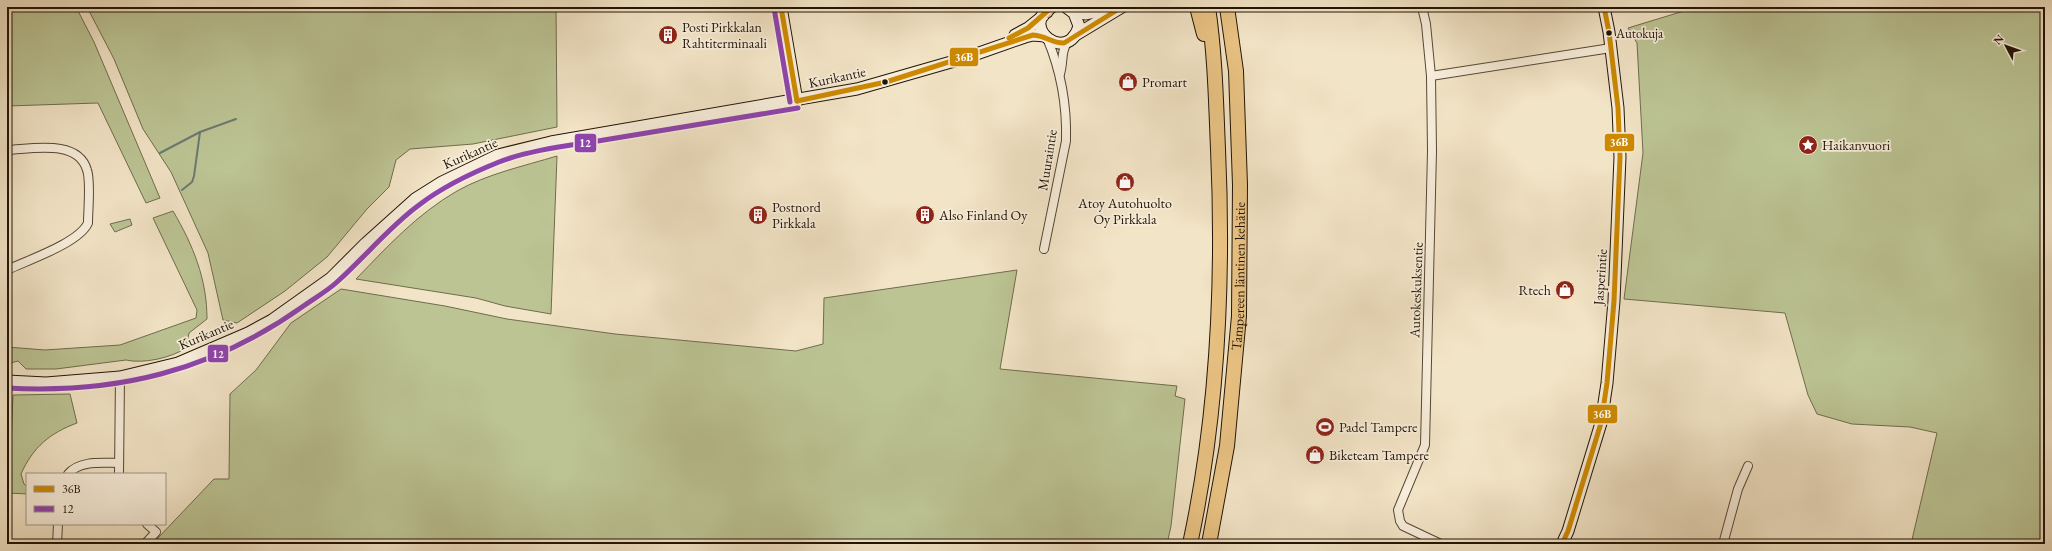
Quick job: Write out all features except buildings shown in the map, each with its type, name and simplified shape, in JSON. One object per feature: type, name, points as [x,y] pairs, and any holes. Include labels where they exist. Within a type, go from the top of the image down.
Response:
[{"type":"highway","points":[[1197,7],[1213,63]]},
{"type":"highway","name":"Tampereen läntinen kehätie","points":[[1190,544],[1205,458],[1215,374],[1219,315],[1220,183],[1208,7]]},
{"type":"highway","name":"Tampereen läntinen kehätie","points":[[1210,544],[1228,446],[1239,316],[1240,185],[1236,71],[1227,7]]},
{"type":"highway","points":[[1236,7],[1236,71]]},
{"type":"main road","points":[[781,7],[797,101]]},
{"type":"main road","points":[[1068,8],[1085,14],[1117,7]]},
{"type":"main road","points":[[1072,38],[1122,7]]},
{"type":"main road","name":"Jasperintie","points":[[1562,544],[1568,531],[1601,423],[1607,383],[1617,248],[1620,157],[1618,108],[1611,48],[1604,7]]},
{"type":"main road","points":[[1068,8],[1077,18],[1079,26],[1072,38]]},
{"type":"main road","points":[[1046,37],[1040,25],[1047,10]]},
{"type":"main road","name":"Kurikantie","points":[[995,47],[1028,28],[1047,10]]},
{"type":"main road","name":"Kurikantie","points":[[7,381],[46,383],[120,377],[178,363],[248,333],[272,320],[331,278],[366,243],[415,199],[449,178],[498,155],[551,142],[797,101],[886,82],[1033,35],[1046,37],[1058,43],[1072,38]]},
{"type":"street","name":"Autokeskuksentie","points":[[1422,7],[1426,24],[1431,76],[1431,222],[1426,445],[1398,510],[1400,521],[1404,526],[1441,544]]},
{"type":"street","name":"Muuraintie","points":[[1044,249],[1066,141],[1064,98],[1060,74],[1046,37]]},
{"type":"street","name":"Muuraintie","points":[[1060,74],[1063,65],[1061,57],[1063,51],[1072,38]]},
{"type":"street","points":[[1431,76],[1611,48]]},
{"type":"street","points":[[7,150],[64,148],[77,155],[88,171],[88,223],[85,230],[74,239],[7,270]]},
{"type":"street","points":[[119,473],[121,435],[120,377]]},
{"type":"street","points":[[69,473],[72,470],[86,464],[119,463]]},
{"type":"street","points":[[1723,544],[1738,489],[1748,466]]},
{"type":"street","points":[[57,544],[58,525]]},
{"type":"street","points":[[145,544],[156,532],[148,525]]},
{"type":"green space","points":[[7,7],[76,7],[94,42],[160,198],[146,203],[98,103],[7,106]]},
{"type":"green space","points":[[87,7],[556,7],[557,127],[473,144],[410,149],[396,160],[389,187],[367,209],[327,257],[285,291],[237,323],[223,320],[208,253],[171,172],[143,129],[114,59]]},
{"type":"green space","points":[[1697,7],[2045,7],[2045,544],[1911,544],[1937,433],[1910,427],[1852,424],[1817,414],[1808,395],[1785,313],[1624,299],[1643,153],[1637,43],[1628,28]]},
{"type":"green space","points":[[557,156],[551,314],[505,306],[476,298],[356,279],[391,243],[442,200],[469,185],[493,175]]},
{"type":"green space","points":[[173,211],[187,237],[198,263],[202,276],[206,304],[207,319],[189,333],[186,348],[173,355],[148,361],[126,360],[56,369],[26,369],[18,361],[7,364],[7,347],[45,350],[120,345],[196,318],[197,310],[153,218]]},
{"type":"green space","points":[[130,219],[132,225],[115,232],[110,224]]},
{"type":"green space","points":[[1017,270],[1000,369],[1177,386],[1175,396],[1185,399],[1171,526],[1167,544],[163,544],[157,539],[214,479],[229,479],[230,394],[256,370],[291,323],[341,289],[445,306],[507,319],[615,334],[796,351],[823,344],[824,298]]},
{"type":"green space","points":[[70,394],[77,423],[51,436],[43,442],[31,456],[21,474],[26,486],[26,494],[9,493],[13,395]]},
{"type":"waterway","points":[[160,153],[200,132],[236,119]]},
{"type":"waterway","points":[[182,190],[192,182],[194,176],[200,132]]},
{"type":"transit line","name":"36B","points":[[781,7],[797,101]]},
{"type":"transit line","name":"36B","points":[[1009,38],[1028,28],[1052,7]]},
{"type":"transit line","name":"36B","points":[[797,101],[886,82],[1033,35],[1055,42],[1064,43],[1122,7]]},
{"type":"transit line","name":"36B","points":[[1562,544],[1568,531],[1601,423],[1607,383],[1614,301],[1620,157],[1618,108],[1609,32],[1604,7]]},
{"type":"transit line","name":"12","points":[[774,8],[790,102]]},
{"type":"transit line","name":"12","points":[[7,388],[47,389],[86,387],[125,382],[162,374],[233,348],[268,329],[328,289],[337,282],[387,232],[428,199],[458,181],[499,162],[525,154],[554,148],[798,108]]},
{"type":"place","name":"Autokuja","points":[[1609,33]]},
{"type":"place","name":"Posti Pirkkalan Rahtiterminaali","points":[[668,35]]},
{"type":"place","name":"Promart","points":[[1128,82]]},
{"type":"place","name":"Haikanvuori","points":[[1808,145]]},
{"type":"place","name":"Atoy Autohuolto Oy Pirkkala","points":[[1125,182]]},
{"type":"place","name":"Postnord Pirkkala","points":[[758,215]]},
{"type":"place","name":"Also Finland Oy","points":[[925,215]]},
{"type":"place","name":"Rtech","points":[[1565,290]]},
{"type":"place","name":"Padel Tampere","points":[[1325,427]]},
{"type":"place","name":"Biketeam Tampere","points":[[1315,455]]}]
